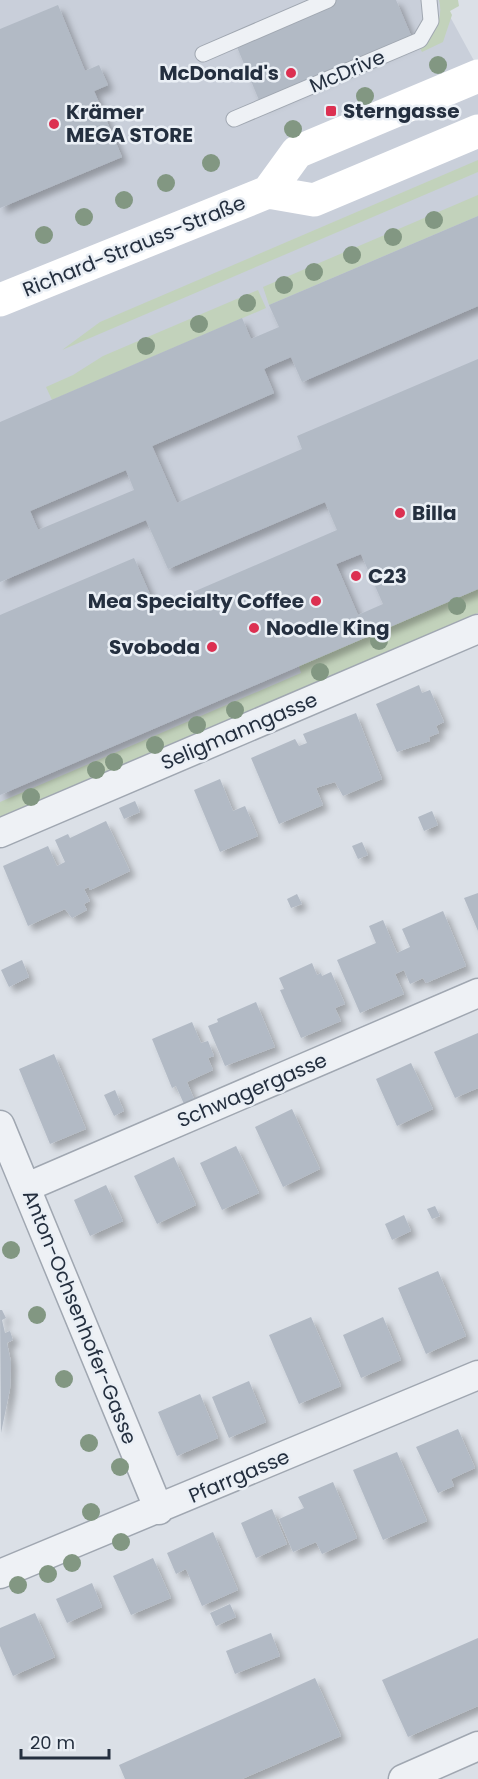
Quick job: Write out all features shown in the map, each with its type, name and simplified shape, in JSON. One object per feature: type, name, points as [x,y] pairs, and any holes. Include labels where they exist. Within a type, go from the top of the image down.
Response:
[{"type":"main road","name":"Richard-Strauss-Straße","points":[[268,192],[297,152],[478,76]]},
{"type":"main road","name":"Richard-Strauss-Straße","points":[[0,300],[268,192],[314,200],[478,131]]},
{"type":"street","name":"Seligmanngasse","points":[[0,833],[478,629]]},
{"type":"street","name":"Schwagergasse","points":[[27,1187],[478,993]]},
{"type":"street","name":"Anton-Ochsenhofer-Gasse","points":[[0,1125],[159,1510]]},
{"type":"street","name":"Pfarrgasse","points":[[0,1574],[159,1510],[478,1375]]},
{"type":"street","points":[[403,1779],[478,1746]]},
{"type":"lane","points":[[204,54],[328,0]]},
{"type":"lane","name":"McDrive","points":[[234,118],[420,40],[431,21],[429,0]]},
{"type":"shaded area","points":[[0,0],[441,0],[478,68],[478,608],[0,805]]},
{"type":"green space","points":[[439,0],[458,0],[459,6],[450,11],[452,15],[443,42],[422,52],[419,46],[433,32],[439,20]]},
{"type":"green space","points":[[478,160],[478,172],[62,350],[100,322]]},
{"type":"green space","points":[[478,195],[478,216],[269,305],[263,287]]},
{"type":"green space","points":[[258,290],[266,308],[52,400],[46,387],[73,375],[103,356]]},
{"type":"green space","points":[[478,589],[478,613],[0,818],[0,802],[301,673],[299,666]]},
{"type":"building","name":"McDonald's","points":[[333,0],[396,0],[413,40],[261,105],[235,42]]},
{"type":"building","name":"Krämer MEGA STORE","points":[[58,5],[85,71],[99,65],[108,85],[94,91],[122,157],[0,208],[0,29]]},
{"type":"building","points":[[478,216],[478,306],[302,382],[291,357],[272,365],[264,369],[274,393],[152,446],[177,503],[302,449],[297,436],[478,359],[478,589],[0,795],[0,615],[134,558],[156,608],[337,530],[325,502],[168,569],[146,520],[0,582],[0,422],[242,318],[251,339],[279,327],[269,305]],"holes":[[[126,470],[134,490],[38,530],[30,511]],[[361,554],[383,604],[358,615],[336,564]]]},
{"type":"building","points":[[419,685],[422,693],[430,690],[444,722],[436,726],[439,733],[429,737],[430,741],[397,752],[376,704]]},
{"type":"building","points":[[356,713],[382,779],[343,796],[335,782],[316,788],[323,805],[279,824],[251,758],[295,739],[299,746],[307,743],[303,734]]},
{"type":"building","points":[[220,779],[233,811],[245,806],[258,836],[220,852],[194,790]]},
{"type":"building","points":[[135,801],[140,812],[124,819],[119,808]]},
{"type":"building","points":[[432,811],[438,825],[424,831],[418,817]]},
{"type":"building","points":[[106,821],[130,871],[90,890],[89,887],[84,889],[90,901],[84,904],[87,910],[72,918],[65,909],[28,926],[3,866],[48,846],[57,866],[65,862],[55,840],[68,834],[70,838]]},
{"type":"building","points":[[362,842],[368,855],[358,859],[352,846]]},
{"type":"building","points":[[478,893],[478,931],[464,898]]},
{"type":"building","points":[[297,894],[302,904],[291,908],[287,899]]},
{"type":"building","points":[[443,911],[466,966],[426,983],[423,978],[410,984],[404,970],[395,974],[404,994],[360,1013],[337,960],[376,943],[369,926],[383,920],[397,953],[410,947],[402,929]]},
{"type":"building","points":[[22,960],[29,977],[9,987],[1,970]]},
{"type":"building","points":[[312,963],[317,975],[321,973],[322,976],[331,972],[345,1004],[335,1008],[341,1021],[301,1038],[280,990],[284,989],[279,978]]},
{"type":"building","points":[[256,1002],[275,1047],[225,1066],[208,1026],[218,1022],[217,1019]]},
{"type":"building","points":[[192,1022],[201,1043],[208,1041],[214,1056],[208,1058],[213,1070],[187,1082],[194,1099],[184,1104],[176,1086],[172,1088],[152,1039]]},
{"type":"building","points":[[478,1033],[478,1088],[455,1098],[434,1052]]},
{"type":"building","points":[[54,1054],[86,1129],[50,1144],[19,1069]]},
{"type":"building","points":[[411,1063],[433,1109],[397,1126],[376,1079]]},
{"type":"building","points":[[115,1090],[124,1111],[114,1116],[104,1095]]},
{"type":"building","points":[[292,1109],[320,1169],[283,1187],[255,1127]]},
{"type":"building","points":[[236,1146],[259,1193],[222,1210],[200,1163]]},
{"type":"building","points":[[174,1157],[196,1205],[157,1224],[134,1176]]},
{"type":"building","points":[[106,1185],[123,1221],[90,1236],[74,1200]]},
{"type":"building","points":[[435,1206],[440,1216],[432,1219],[427,1209]]},
{"type":"building","points":[[404,1215],[411,1231],[392,1240],[385,1224]]},
{"type":"building","points":[[438,1271],[466,1336],[426,1354],[398,1288]]},
{"type":"building","points":[[0,1310],[6,1318],[2,1320],[5,1333],[10,1331],[13,1340],[7,1343],[11,1362],[10,1389],[1,1433]]},
{"type":"building","points":[[311,1317],[341,1386],[299,1404],[269,1335]]},
{"type":"building","points":[[383,1317],[401,1360],[361,1378],[343,1335]]},
{"type":"building","points":[[249,1381],[266,1422],[229,1438],[212,1397]]},
{"type":"building","points":[[200,1394],[218,1438],[177,1456],[158,1412]]},
{"type":"building","points":[[458,1429],[475,1468],[451,1479],[454,1486],[438,1493],[416,1447]]},
{"type":"building","points":[[397,1452],[427,1521],[383,1540],[353,1470]]},
{"type":"building","points":[[333,1482],[357,1538],[322,1554],[316,1542],[293,1552],[279,1519],[304,1508],[298,1497]]},
{"type":"building","points":[[272,1509],[287,1544],[256,1558],[241,1523]]},
{"type":"building","points":[[213,1532],[238,1590],[202,1606],[186,1569],[176,1574],[167,1553]]},
{"type":"building","points":[[153,1558],[171,1598],[131,1615],[113,1576]]},
{"type":"building","points":[[92,1583],[102,1607],[67,1623],[56,1599]]},
{"type":"building","points":[[230,1604],[236,1617],[216,1626],[210,1613]]},
{"type":"building","points":[[35,1613],[55,1657],[13,1676],[0,1646],[0,1628]]},
{"type":"building","points":[[271,1633],[280,1656],[235,1674],[226,1651]]},
{"type":"building","points":[[478,1638],[478,1706],[408,1737],[382,1680]]},
{"type":"building","points":[[315,1678],[341,1736],[242,1779],[125,1779],[119,1765]]},
{"type":"place","name":"McDonald's","points":[[291,73]]},
{"type":"place","name":"Sterngasse","points":[[331,111]]},
{"type":"place","name":"Krämer MEGA STORE","points":[[54,124]]},
{"type":"place","name":"Billa","points":[[400,513]]},
{"type":"place","name":"C23","points":[[356,576]]},
{"type":"place","name":"Mea Specialty Coffee","points":[[316,601]]},
{"type":"place","name":"Noodle King","points":[[254,628]]},
{"type":"place","name":"Svoboda","points":[[212,647]]}]
